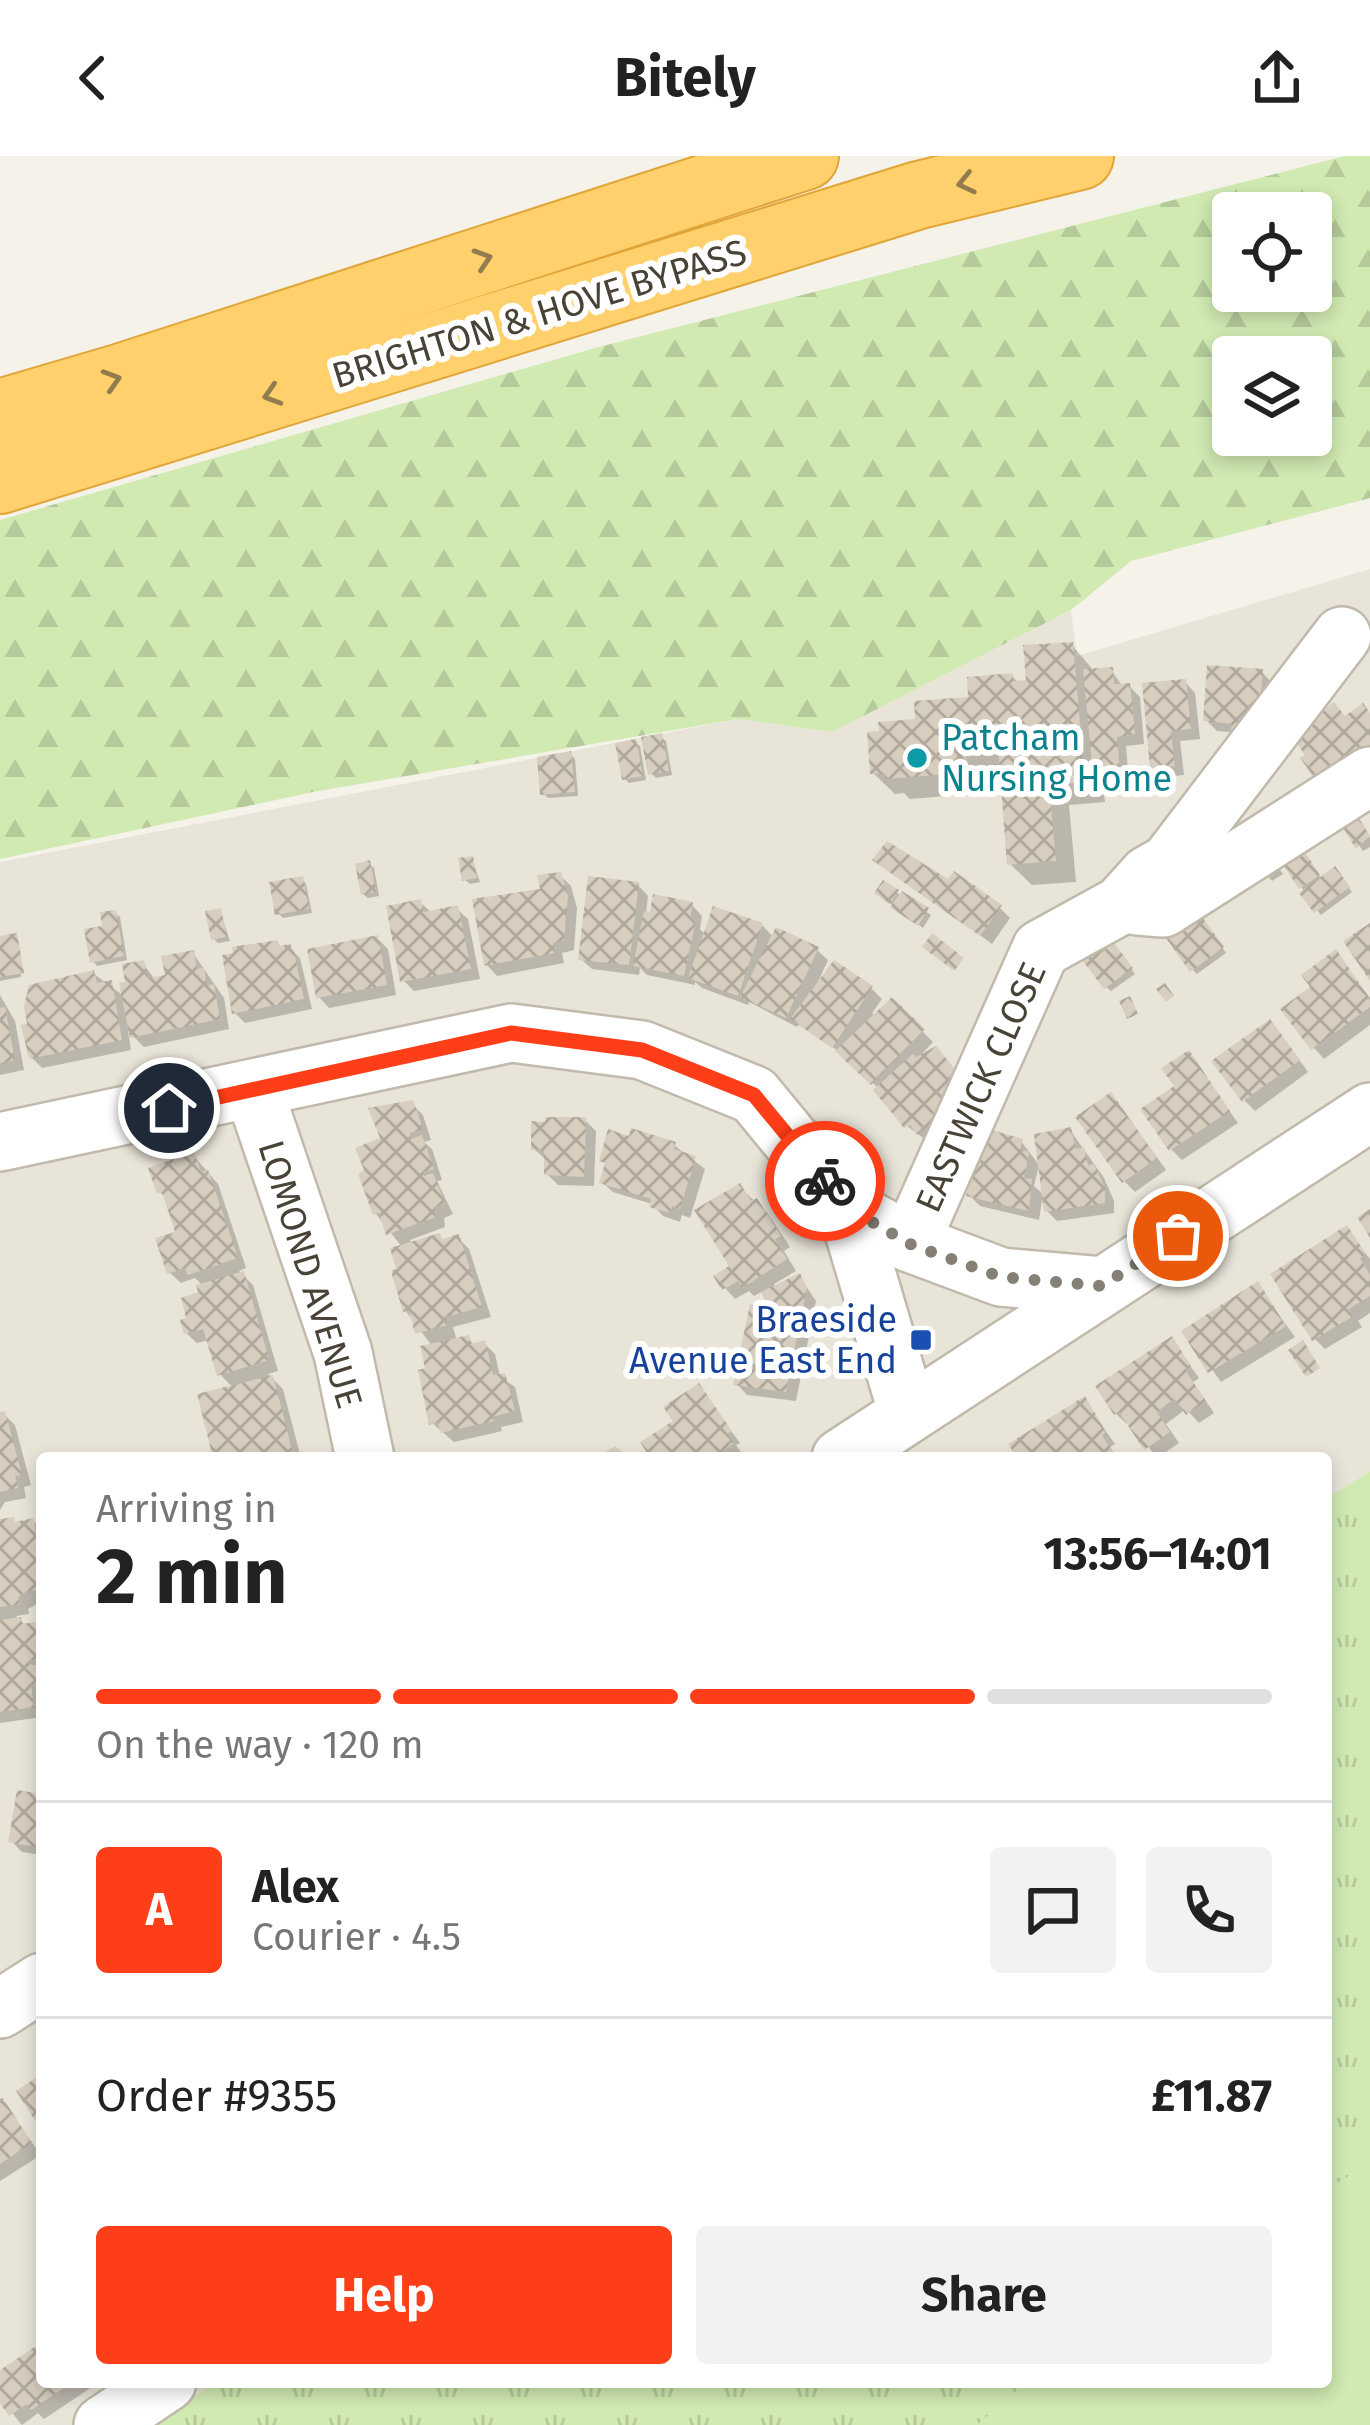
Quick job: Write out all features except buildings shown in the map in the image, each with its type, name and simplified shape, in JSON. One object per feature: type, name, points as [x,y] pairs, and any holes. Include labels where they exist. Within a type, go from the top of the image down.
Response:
[{"type":"highway","name":"BRIGHTON & HOVE BYPASS","points":[[0,413],[805,156]]},
{"type":"highway","name":"BRIGHTON & HOVE BYPASS","points":[[0,480],[919,194],[1080,156]]},
{"type":"street","points":[[1121,905],[1148,875],[1169,863],[1342,636]]},
{"type":"street","points":[[1121,905],[1163,908],[1370,776]]},
{"type":"street","name":"EASTWICK CLOSE","points":[[910,1244],[1041,949],[1121,905]]},
{"type":"street","points":[[0,1142],[511,1033],[642,1050],[754,1095],[848,1208],[910,1244],[1001,1277],[1102,1286]]},
{"type":"street","name":"LOMOND AVENUE","points":[[254,1091],[343,1353],[364,1452]]},
{"type":"street","points":[[850,1452],[1370,1112]]},
{"type":"street","points":[[848,1208],[908,1414]]},
{"type":"street","points":[[103,2425],[158,2388]]},
{"type":"shaded area","points":[[1370,569],[1370,1471],[1332,1495],[1332,1452],[36,1452],[36,2388],[207,2388],[153,2425],[0,2425],[0,862],[738,719],[832,732],[1071,610],[1077,656]]},
{"type":"green space","points":[[1345,156],[1370,156],[1370,498],[1131,561],[1071,610],[832,732],[738,719],[313,792],[0,859],[0,520],[595,348]]},
{"type":"green space","points":[[1370,1471],[1370,2181],[1332,2203],[1332,1495]]},
{"type":"green space","points":[[1370,2164],[1370,2425],[977,2425],[1019,2388],[1332,2388],[1332,2186]]},
{"type":"green space","points":[[207,2388],[1057,2388],[1008,2425],[153,2425]]},
{"type":"way so far","points":[[825,1181],[848,1208],[910,1244],[1001,1277],[1102,1286],[1178,1236]]},
{"type":"place","name":"Patcham Nursing Home","points":[[917,758]]},
{"type":"place","name":"Braeside Avenue East End","points":[[921,1340]]},
{"type":"route","points":[[169,1108],[511,1033],[642,1050],[754,1095],[825,1181]]}]
